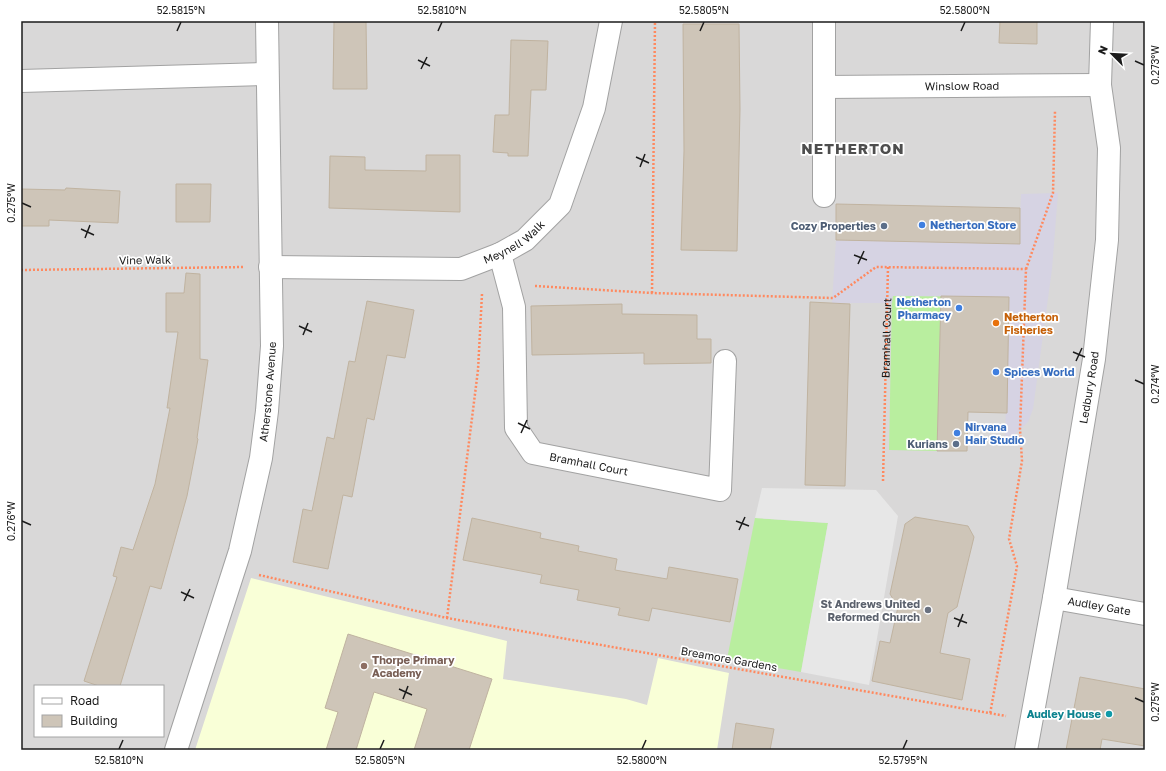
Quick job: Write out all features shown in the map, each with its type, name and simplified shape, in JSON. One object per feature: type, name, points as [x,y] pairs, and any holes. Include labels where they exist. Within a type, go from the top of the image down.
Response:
[{"type":"street","name":"Atherstone Avenue","points":[[176,750],[240,551],[261,458],[267,411],[272,346],[267,21]]},
{"type":"street","name":"Meynell Walk","points":[[270,267],[461,269],[500,254],[525,240],[560,205],[594,108],[611,21]]},
{"type":"street","points":[[824,21],[824,196]]},
{"type":"street","name":"Ledbury Road","points":[[1026,750],[1054,598],[1094,359],[1107,240],[1109,148],[1100,85],[1102,21]]},
{"type":"street","points":[[21,80],[267,74]]},
{"type":"street","name":"Winslow Road","points":[[824,87],[1100,85]]},
{"type":"street","name":"Bramhall Court","points":[[500,254],[514,307],[516,428],[533,453],[720,490],[725,361]]},
{"type":"street","name":"Audley Gate","points":[[1054,598],[1145,614]]},
{"type":"path","points":[[652,293],[655,21]]},
{"type":"path","points":[[990,714],[1017,566],[1009,539],[1022,461],[1020,429],[1026,270],[1052,193],[1056,85]]},
{"type":"path","name":"Vine Walk","points":[[21,270],[270,267]]},
{"type":"path","points":[[508,285],[652,293],[833,298],[876,267],[1026,270]]},
{"type":"path","name":"Bramhall Court","points":[[884,481],[888,267]]},
{"type":"path","points":[[447,618],[478,370],[482,288]]},
{"type":"path","name":"Breamore Gardens","points":[[251,573],[447,618],[1009,717]]},
{"type":"shaded area","points":[[21,21],[1145,21],[1145,750],[21,750]]},
{"type":"shaded area","points":[[1058,193],[1052,269],[1033,409],[1028,422],[1014,435],[1005,439],[1009,297],[893,296],[892,303],[832,303],[836,240],[1019,244],[1021,194]]},
{"type":"shaded area","points":[[762,488],[876,490],[898,516],[869,685],[801,672],[828,523],[755,518]]},
{"type":"shaded area","name":"Thorpe Primary Academy","points":[[251,578],[507,641],[503,679],[626,699],[647,705],[658,658],[729,673],[717,750],[195,750]]},
{"type":"green space","points":[[892,296],[941,296],[937,451],[889,450]]},
{"type":"green space","points":[[755,518],[828,523],[801,672],[727,659]]},
{"type":"building","points":[[334,21],[366,21],[367,89],[333,89]]},
{"type":"building","points":[[1000,21],[1037,21],[1037,44],[999,43]]},
{"type":"building","points":[[683,24],[739,24],[740,109],[737,251],[681,250],[684,151]]},
{"type":"building","points":[[511,40],[548,41],[546,90],[531,90],[528,156],[508,156],[508,153],[493,152],[495,115],[509,115]]},
{"type":"building","points":[[426,155],[460,155],[460,212],[329,208],[330,156],[365,157],[365,170],[426,171]]},
{"type":"building","points":[[176,184],[211,184],[210,222],[176,222]]},
{"type":"building","points":[[66,188],[120,191],[118,223],[49,220],[49,226],[21,226],[21,189],[65,190]]},
{"type":"building","points":[[836,204],[1020,208],[1020,244],[836,240]]},
{"type":"building","points":[[186,273],[200,274],[200,359],[208,360],[198,439],[187,496],[161,589],[150,586],[120,685],[96,685],[84,681],[117,577],[113,576],[121,547],[133,550],[155,484],[170,408],[167,408],[178,332],[166,332],[166,293],[184,293]]},
{"type":"building","points":[[941,296],[1009,297],[1007,413],[968,412],[967,451],[937,451]]},
{"type":"building","points":[[367,301],[414,310],[405,358],[387,355],[374,420],[367,418],[352,497],[343,495],[328,569],[293,562],[303,509],[312,511],[327,437],[334,439],[349,361],[355,362]]},
{"type":"building","points":[[810,302],[850,304],[845,486],[805,485]]},
{"type":"building","points":[[622,304],[622,314],[697,315],[697,339],[711,339],[711,363],[644,364],[644,353],[532,355],[531,306]]},
{"type":"building","name":"St Andrews United Reformed Church","points":[[915,517],[968,526],[974,537],[957,607],[948,613],[940,653],[970,659],[962,700],[872,681],[880,641],[890,643],[898,607],[890,594],[905,524]]},
{"type":"building","points":[[472,518],[541,533],[540,538],[579,546],[578,551],[617,559],[615,570],[667,579],[669,567],[738,579],[730,622],[652,608],[649,621],[618,615],[620,608],[577,600],[579,590],[540,583],[542,575],[463,560]]},
{"type":"building","points":[[348,634],[492,679],[469,750],[414,750],[427,709],[374,692],[356,750],[326,750],[338,712],[325,708]]},
{"type":"building","name":"Audley House","points":[[1080,677],[1145,689],[1145,746],[1102,739],[1100,750],[1066,750]]},
{"type":"building","points":[[736,723],[774,729],[770,750],[732,750]]},
{"type":"place","name":"Netherton Store","points":[[922,225]]},
{"type":"place","name":"Cozy Properties","points":[[884,226]]},
{"type":"place","name":"Netherton Pharmacy","points":[[959,308]]},
{"type":"place","name":"Netherton Fisheries","points":[[996,323]]},
{"type":"place","name":"Spices World","points":[[996,372]]},
{"type":"place","name":"Nirvana Hair Studio","points":[[957,433]]},
{"type":"place","name":"Kurians","points":[[956,444]]},
{"type":"place","name":"St Andrews United Reformed Church","points":[[928,610]]},
{"type":"place","name":"Thorpe Primary Academy","points":[[364,666]]},
{"type":"place","name":"Audley House","points":[[1109,714]]},
{"type":"district","name":"NETHERTON","points":[[853,149]]}]
